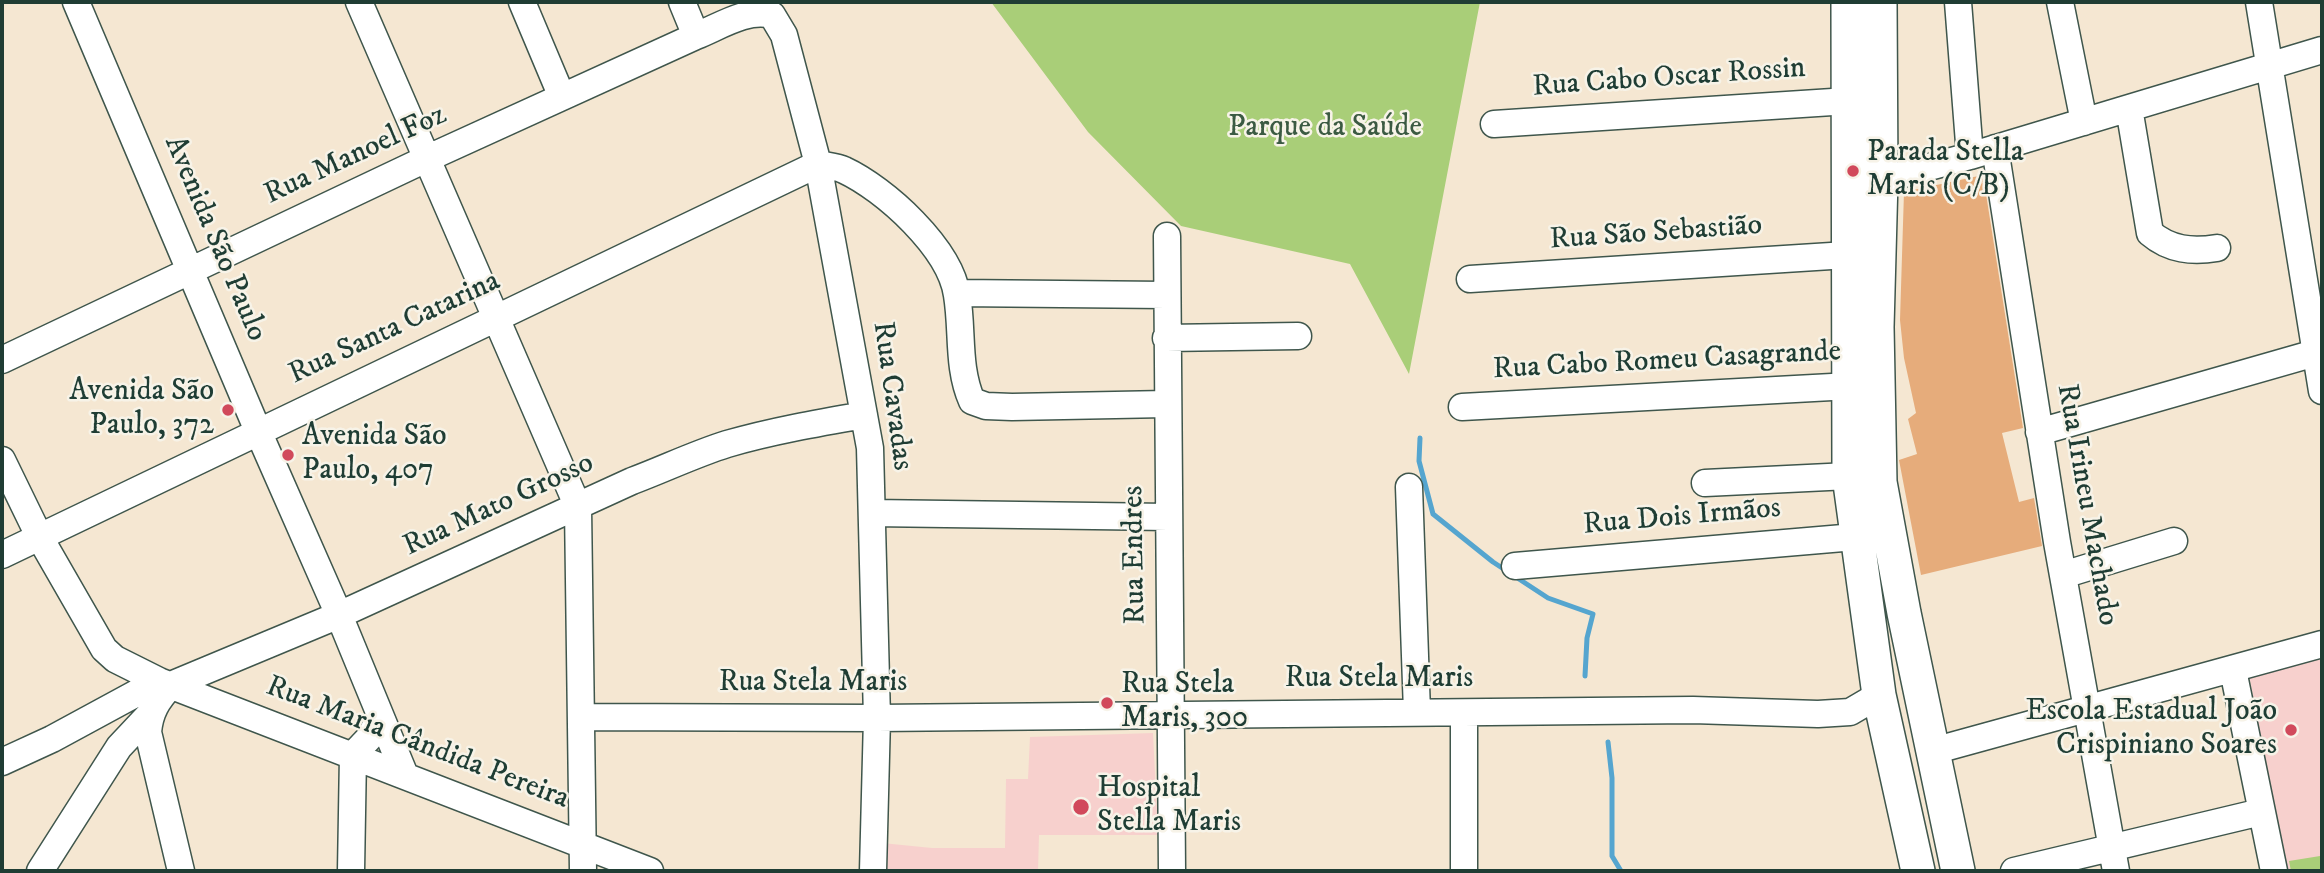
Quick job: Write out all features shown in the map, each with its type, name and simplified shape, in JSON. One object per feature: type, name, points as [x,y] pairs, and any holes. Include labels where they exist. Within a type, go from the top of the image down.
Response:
[{"type":"main road","points":[[1848,2],[1847,255],[1863,385],[1885,515],[1958,871]]},
{"type":"main road","points":[[1881,2],[1881,180],[1863,385],[1849,476],[1855,537],[1879,695],[1917,871]]},
{"type":"street","name":"Avenida São Paulo","points":[[76,2],[192,270],[258,431],[340,615],[404,774]]},
{"type":"street","points":[[359,2],[578,507],[583,871]]},
{"type":"street","points":[[522,2],[562,97]]},
{"type":"street","points":[[682,2],[696,36]]},
{"type":"street","points":[[1958,2],[1970,156]]},
{"type":"street","points":[[2060,2],[2084,122]]},
{"type":"street","points":[[2259,2],[2319,352],[2322,391]]},
{"type":"street","name":"Rua Cavadas","points":[[741,17],[762,13],[772,15],[779,23],[818,164],[870,447],[877,718],[873,871]]},
{"type":"street","name":"Rua Manoel Foz","points":[[2,360],[426,159],[741,17]]},
{"type":"street","points":[[1881,180],[1970,156],[2322,50]]},
{"type":"street","name":"Rua Cabo Oscar Rossin","points":[[1494,124],[1848,101]]},
{"type":"street","points":[[2129,108],[2150,233],[2159,241],[2180,249],[2217,248]]},
{"type":"street","name":"Rua Irineu Machado","points":[[1995,148],[2039,432],[2114,860]]},
{"type":"street","points":[[818,164],[842,169],[878,191],[921,231],[943,261],[957,293],[963,380],[972,401],[986,406],[1012,407],[1166,404]]},
{"type":"street","name":"Rua Santa Catarina","points":[[2,555],[818,164]]},
{"type":"street","name":"Rua Endres","points":[[1167,236],[1166,404],[1173,715],[1172,871]]},
{"type":"street","name":"Rua São Sebastião","points":[[1470,279],[1847,255]]},
{"type":"street","points":[[957,293],[1166,295]]},
{"type":"street","points":[[1166,338],[1298,336]]},
{"type":"street","points":[[2039,432],[2319,352]]},
{"type":"street","name":"Rua Cabo Romeu Casagrande","points":[[1462,407],[1863,385]]},
{"type":"street","name":"Rua Mato Grosso","points":[[2,762],[165,683],[237,658],[340,615],[632,481],[726,445],[807,424],[864,415]]},
{"type":"street","points":[[2,460],[39,536],[91,630],[115,659],[114,707]]},
{"type":"street","points":[[1705,484],[1849,476]]},
{"type":"street","points":[[1409,487],[1417,712]]},
{"type":"street","points":[[872,513],[1168,517]]},
{"type":"street","name":"Rua Dois Irmãos","points":[[1515,566],[1855,537]]},
{"type":"street","points":[[2063,575],[2174,541]]},
{"type":"street","points":[[1933,751],[2322,644]]},
{"type":"street","points":[[237,658],[228,682],[234,702],[243,713]]},
{"type":"street","name":"Rua Maria Cândida Pereira","points":[[115,659],[165,683],[650,871]]},
{"type":"street","points":[[2232,670],[2274,871]]},
{"type":"street","points":[[40,871],[119,747],[150,714],[165,683]]},
{"type":"street","name":"Rua Stela Maris","points":[[582,717],[877,718],[1693,710],[1818,714],[1850,712],[1879,695]]},
{"type":"street","points":[[1464,713],[1464,871]]},
{"type":"street","points":[[150,714],[151,750],[181,871]]},
{"type":"street","points":[[351,871],[353,755],[370,737],[380,716]]},
{"type":"street","points":[[2014,871],[2114,860],[2261,812]]},
{"type":"shaded area","name":"Escola Estadual João Crispiniano Soares","points":[[2322,652],[2322,871],[2285,871],[2248,669]]},
{"type":"shaded area","name":"Hospital Stella Maris","points":[[1153,733],[1158,835],[1039,835],[1038,871],[881,871],[882,843],[932,848],[1005,848],[1006,779],[1028,779],[1030,737]]},
{"type":"green space","name":"Parque da Saúde","points":[[991,2],[1480,2],[1409,374],[1350,264],[1181,226],[1088,132]]},
{"type":"green space","points":[[2320,856],[2322,871],[2291,871],[2289,861]]},
{"type":"building","points":[[1983,175],[2023,428],[2002,433],[2019,502],[2034,498],[2042,546],[1921,575],[1899,460],[1917,454],[1908,419],[1916,413],[1904,358],[1900,320],[1904,192]]},
{"type":"waterway","points":[[1420,438],[1419,461],[1433,514],[1493,562],[1548,598],[1593,614],[1587,638],[1585,676]]},
{"type":"waterway","points":[[1608,742],[1612,778],[1612,856],[1621,871]]},
{"type":"place","name":"Parada Stella Maris (C/B)","points":[[1853,171]]},
{"type":"place","name":"Avenida São Paulo, 372","points":[[228,410]]},
{"type":"place","name":"Avenida São Paulo, 407","points":[[288,455]]},
{"type":"place","name":"Rua Stela Maris, 300","points":[[1107,703]]},
{"type":"place","name":"Escola Estadual João Crispiniano Soares","points":[[2291,730]]},
{"type":"place","name":"Hospital Stella Maris","points":[[1081,807]]}]
